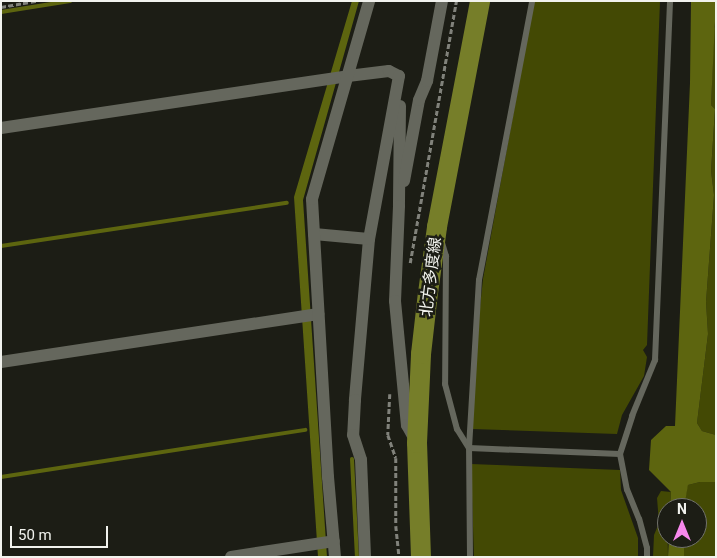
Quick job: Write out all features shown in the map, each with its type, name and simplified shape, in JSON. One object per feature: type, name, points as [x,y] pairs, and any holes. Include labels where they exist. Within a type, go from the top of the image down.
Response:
[{"type":"main road","name":"北方多度線","points":[[421,557],[417,443],[421,354],[437,227],[480,1]]},
{"type":"street","points":[[335,557],[312,315],[314,234],[312,199],[344,76],[369,1]]},
{"type":"street","points":[[399,206],[420,100],[427,81],[442,1]]},
{"type":"street","points":[[1,128],[344,76],[389,72],[399,76]]},
{"type":"street","points":[[399,76],[399,206],[395,301],[407,425],[417,443]]},
{"type":"street","points":[[365,557],[361,460],[353,435],[370,239],[399,76]]},
{"type":"street","points":[[314,234],[370,239]]},
{"type":"street","points":[[1,362],[312,315]]},
{"type":"street","points":[[230,557],[332,541]]},
{"type":"lane","points":[[470,557],[470,448],[479,280],[532,1]]},
{"type":"lane","points":[[647,557],[647,548],[639,519],[627,490],[620,454],[632,416],[655,360],[670,1]]},
{"type":"lane","points":[[437,227],[446,256],[445,384],[457,429],[470,448]]},
{"type":"lane","points":[[470,448],[620,454]]},
{"type":"path","points":[[1,7],[36,1]]},
{"type":"shaded area","points":[[352,1],[359,1],[303,200],[327,557],[318,557],[294,197]]},
{"type":"shaded area","points":[[534,1],[660,1],[647,345],[643,350],[647,357],[644,376],[622,415],[617,434],[472,429],[476,345],[483,279]]},
{"type":"shaded area","points":[[691,1],[716,1],[711,105],[715,109],[711,171],[714,195],[706,302],[708,334],[697,423],[702,431],[716,435],[716,482],[700,482],[688,485],[686,498],[671,498],[671,492],[649,470],[651,440],[666,426],[675,426],[690,83]]},
{"type":"shaded area","points":[[716,26],[716,435],[702,431],[697,423],[708,334],[706,302],[714,195],[711,171],[715,109],[711,105],[714,28]]},
{"type":"shaded area","points":[[471,464],[620,470],[621,490],[638,538],[638,557],[474,557]]},
{"type":"shaded area","points":[[700,482],[716,482],[716,557],[684,557],[684,548],[707,548],[707,498],[686,498],[688,485]]},
{"type":"shaded area","points":[[661,491],[671,492],[671,498],[657,498]]},
{"type":"shaded area","points":[[657,528],[657,548],[668,548],[668,557],[653,557],[654,535]]},
{"type":"shaded area","points":[[668,548],[684,548],[684,557],[668,557]]},
{"type":"waterway","points":[[1,12],[70,1]]},
{"type":"waterway","points":[[1,246],[287,203]]},
{"type":"waterway","points":[[1,477],[305,430]]},
{"type":"waterway","points":[[352,459],[357,557]]}]
